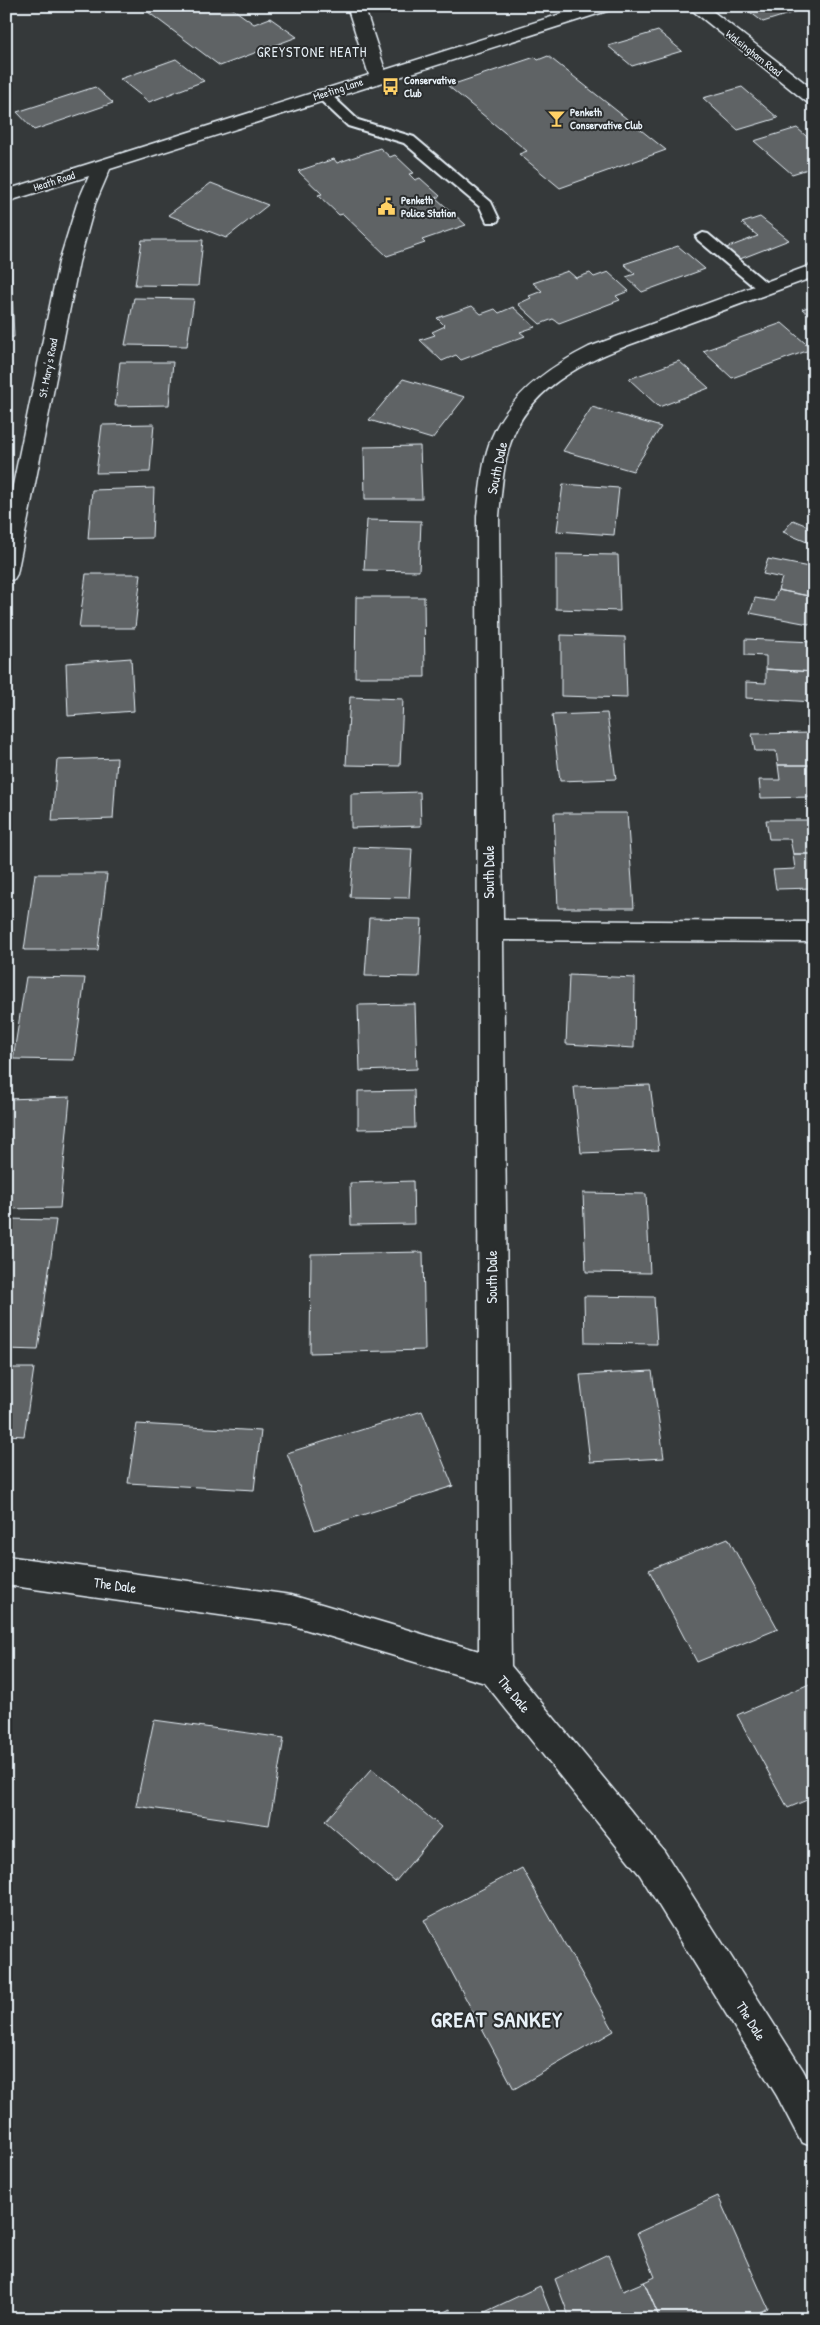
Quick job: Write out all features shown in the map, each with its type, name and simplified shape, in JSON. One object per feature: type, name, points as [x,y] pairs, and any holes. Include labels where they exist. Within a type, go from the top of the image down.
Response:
[{"type":"street","points":[[355,6],[378,77]]},
{"type":"street","name":"Meeting Lane","points":[[102,166],[322,94],[604,6]]},
{"type":"street","name":"Walsingham Road","points":[[695,6],[814,99]]},
{"type":"street","name":"Heath Road","points":[[6,196],[102,166]]},
{"type":"street","name":"St. Mary's Road","points":[[6,574],[69,262],[86,204],[102,166]]},
{"type":"street","name":"South Dale","points":[[495,1671],[488,516],[500,444],[512,418],[527,398],[572,363],[596,352],[814,270]]},
{"type":"street","points":[[490,930],[814,932]]},
{"type":"street","name":"The Dale","points":[[6,1570],[291,1610],[495,1671],[652,1863],[790,2083],[814,2129]]},
{"type":"lane","points":[[322,94],[353,123],[409,140],[486,205],[492,219]]},
{"type":"lane","points":[[703,237],[764,288]]},
{"type":"building","points":[[140,6],[229,6],[254,24],[270,18],[297,37],[220,66]]},
{"type":"building","points":[[742,6],[814,6],[763,22]]},
{"type":"building","points":[[658,31],[682,51],[632,66],[608,46]]},
{"type":"building","name":"Penketh Conservative Club","points":[[548,56],[666,150],[560,188],[519,154],[527,151],[448,86],[535,57],[538,60]]},
{"type":"building","points":[[176,59],[204,81],[149,102],[120,79]]},
{"type":"building","points":[[95,87],[113,103],[34,130],[17,112]]},
{"type":"building","points":[[742,87],[778,118],[738,130],[703,98]]},
{"type":"building","points":[[797,128],[814,143],[814,167],[792,174],[754,141]]},
{"type":"building","name":"Penketh Police Station","points":[[380,148],[390,157],[395,155],[414,173],[409,174],[415,180],[420,178],[440,196],[436,198],[466,225],[422,240],[425,243],[387,256],[343,214],[339,215],[318,195],[322,194],[298,171],[334,159],[337,163]]},
{"type":"building","points":[[211,183],[268,205],[226,238],[168,215]]},
{"type":"building","points":[[760,217],[789,240],[740,259],[726,248],[758,236],[742,223]]},
{"type":"building","points":[[6,223],[9,223],[14,337],[6,338]]},
{"type":"building","points":[[142,240],[203,240],[198,286],[135,285]]},
{"type":"building","points":[[678,246],[705,269],[642,292],[626,277],[635,274],[624,264]]},
{"type":"building","points":[[568,271],[576,278],[590,273],[594,277],[608,272],[629,291],[616,296],[620,300],[559,323],[553,319],[540,324],[518,304],[531,298],[529,296],[542,291],[533,283]]},
{"type":"building","points":[[134,298],[194,299],[187,346],[125,345]]},
{"type":"building","points":[[814,305],[814,319],[802,309]]},
{"type":"building","points":[[472,306],[481,314],[495,309],[499,313],[513,307],[535,327],[520,332],[525,336],[461,360],[456,355],[442,361],[420,340],[435,335],[432,332],[445,326],[437,318]]},
{"type":"building","points":[[782,323],[812,349],[732,378],[703,351]]},
{"type":"building","points":[[679,361],[709,388],[659,407],[629,379]]},
{"type":"building","points":[[120,362],[173,362],[169,405],[115,406]]},
{"type":"building","points":[[403,379],[465,397],[432,439],[369,420]]},
{"type":"building","points":[[592,407],[661,427],[633,471],[563,451]]},
{"type":"building","points":[[154,424],[150,472],[96,473],[102,425]]},
{"type":"building","points":[[420,446],[422,499],[365,499],[364,447]]},
{"type":"building","points":[[563,484],[619,488],[614,535],[557,531]]},
{"type":"building","points":[[154,488],[152,538],[88,539],[92,490]]},
{"type":"building","points":[[367,520],[421,521],[419,571],[364,570]]},
{"type":"building","points":[[793,520],[810,527],[814,522],[814,545],[783,532]]},
{"type":"building","points":[[556,554],[618,555],[620,611],[556,609]]},
{"type":"building","points":[[768,559],[814,568],[814,597],[778,590],[782,578],[763,574]]},
{"type":"building","points":[[86,574],[141,574],[135,628],[79,628]]},
{"type":"building","points":[[778,590],[814,597],[814,625],[750,613],[755,598],[774,601]]},
{"type":"building","points":[[356,597],[424,597],[425,677],[355,677]]},
{"type":"building","points":[[561,635],[625,637],[627,698],[561,696]]},
{"type":"building","points":[[745,639],[814,642],[814,672],[766,669],[766,656],[745,655]]},
{"type":"building","points":[[131,658],[134,711],[68,716],[66,663]]},
{"type":"building","points":[[766,669],[814,672],[814,702],[746,698],[746,682],[766,683]]},
{"type":"building","points":[[350,697],[403,699],[400,766],[346,765]]},
{"type":"building","points":[[607,713],[616,779],[560,781],[552,715]]},
{"type":"building","points":[[814,733],[814,765],[778,765],[776,751],[755,751],[752,734]]},
{"type":"building","points":[[117,758],[113,819],[52,821],[57,760]]},
{"type":"building","points":[[778,765],[814,765],[814,797],[761,798],[759,780],[780,780]]},
{"type":"building","points":[[420,792],[421,826],[351,828],[351,794]]},
{"type":"building","points":[[554,813],[627,813],[634,908],[558,908]]},
{"type":"building","points":[[766,820],[814,820],[814,854],[793,854],[790,839],[769,839]]},
{"type":"building","points":[[354,847],[412,849],[409,898],[350,897]]},
{"type":"building","points":[[793,854],[814,854],[814,888],[776,889],[773,870],[795,869]]},
{"type":"building","points":[[35,874],[107,874],[98,950],[24,950]]},
{"type":"building","points":[[369,918],[422,919],[419,977],[365,976]]},
{"type":"building","points":[[569,975],[635,978],[634,1048],[566,1044]]},
{"type":"building","points":[[26,977],[85,978],[74,1060],[13,1059]]},
{"type":"building","points":[[808,984],[814,984],[814,1016]]},
{"type":"building","points":[[415,1004],[417,1069],[360,1071],[358,1005]]},
{"type":"building","points":[[650,1085],[659,1150],[581,1153],[574,1087]]},
{"type":"building","points":[[414,1090],[415,1128],[358,1129],[358,1091]]},
{"type":"building","points":[[70,1097],[60,1208],[6,1209],[6,1099]]},
{"type":"building","points":[[413,1181],[414,1224],[351,1225],[350,1183]]},
{"type":"building","points":[[583,1193],[646,1194],[650,1273],[586,1272]]},
{"type":"building","points":[[6,1219],[56,1220],[38,1350],[6,1349]]},
{"type":"building","points":[[423,1252],[425,1350],[310,1353],[311,1254]]},
{"type":"building","points":[[584,1296],[654,1297],[657,1344],[585,1343]]},
{"type":"building","points":[[6,1368],[34,1368],[24,1436],[6,1435]]},
{"type":"building","points":[[652,1371],[664,1458],[590,1462],[580,1375]]},
{"type":"building","points":[[422,1411],[453,1486],[315,1530],[287,1453]]},
{"type":"building","points":[[137,1424],[261,1431],[254,1490],[128,1483]]},
{"type":"building","points":[[728,1538],[778,1629],[697,1662],[649,1570]]},
{"type":"building","points":[[814,1682],[814,1797],[788,1808],[737,1715]]},
{"type":"building","points":[[154,1720],[284,1738],[269,1825],[136,1806]]},
{"type":"building","points":[[372,1769],[441,1827],[395,1882],[325,1821]]},
{"type":"building","points":[[522,1868],[614,2031],[514,2089],[424,1920]]},
{"type":"building","points":[[718,2196],[768,2308],[746,2319],[660,2319],[644,2282],[655,2277],[637,2233]]},
{"type":"building","points":[[608,2254],[623,2291],[644,2282],[660,2319],[570,2319],[555,2279]]},
{"type":"building","points":[[540,2286],[553,2319],[488,2319],[485,2312]]},
{"type":"building","points":[[450,2309],[454,2319],[430,2319]]},
{"type":"place","name":"Conservative Club","points":[[390,86]]},
{"type":"place","name":"Penketh Conservative Club","points":[[556,118]]},
{"type":"place","name":"Penketh Police Station","points":[[387,206]]},
{"type":"district","name":"GREYSTONE HEATH","points":[[312,52]]},
{"type":"district","name":"GREAT SANKEY","points":[[497,2019]]}]
